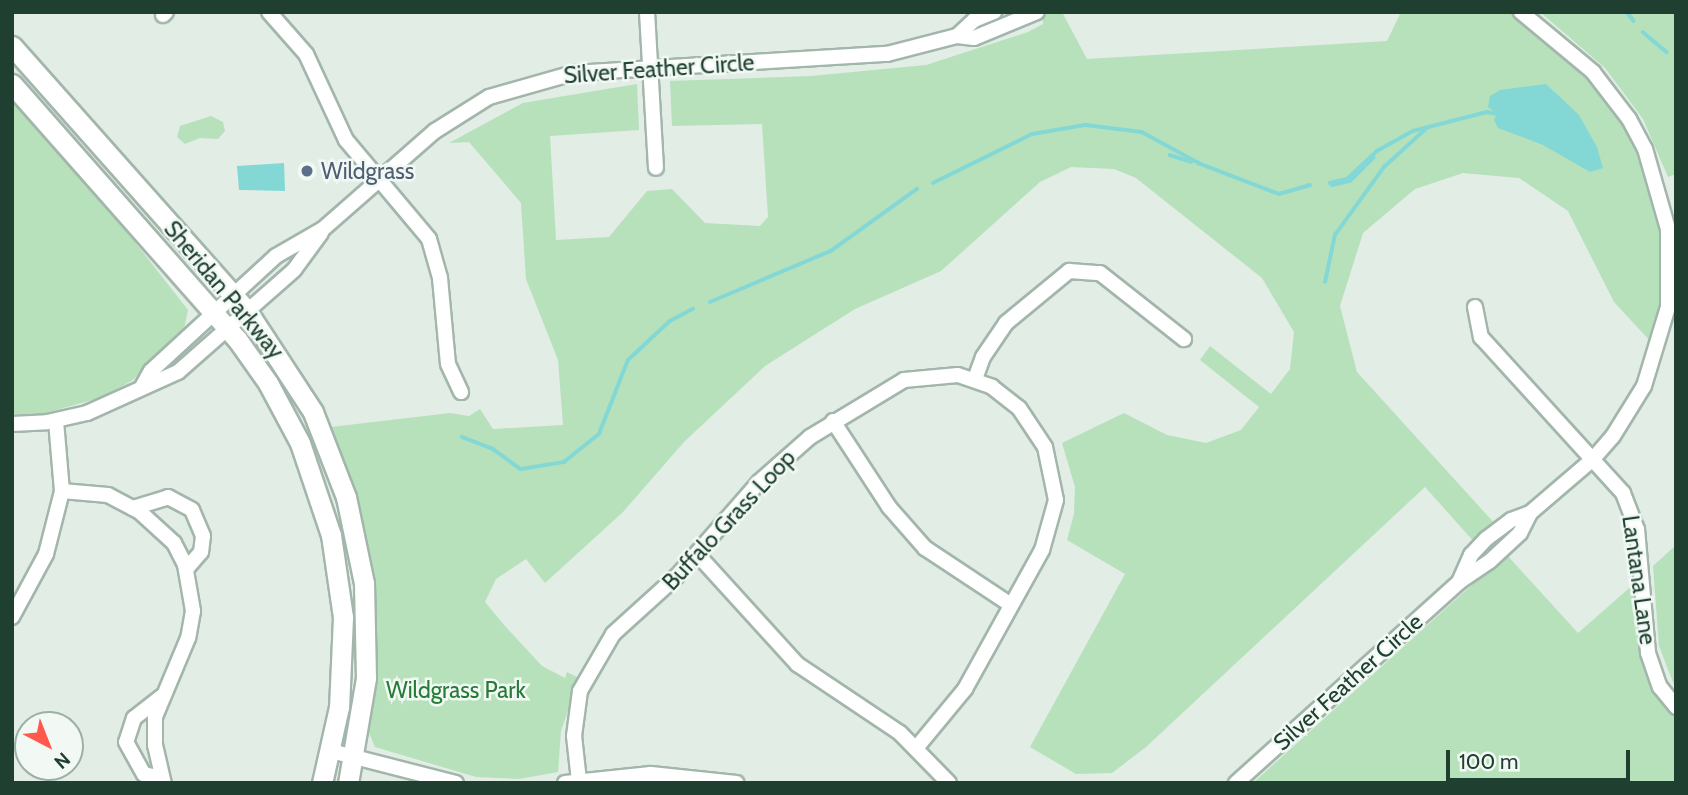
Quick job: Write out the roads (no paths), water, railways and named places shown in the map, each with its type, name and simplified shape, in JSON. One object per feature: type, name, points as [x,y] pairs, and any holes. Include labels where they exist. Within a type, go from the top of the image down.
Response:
[{"type":"main road","name":"Sheridan Parkway","points":[[12,46],[240,304],[313,412],[339,476],[357,541],[364,583],[368,655],[348,783]]},
{"type":"main road","name":"Sheridan Parkway","points":[[12,84],[222,320],[290,422],[317,485],[331,535],[343,640],[331,751],[322,783]]},
{"type":"street","points":[[647,12],[656,168]]},
{"type":"street","points":[[957,36],[974,20],[994,12]]},
{"type":"street","name":"Silver Feather Circle","points":[[240,304],[276,256],[323,229],[435,131],[507,90],[573,73],[887,54],[957,36],[974,38],[998,31],[1037,12]]},
{"type":"street","name":"Silver Feather Circle","points":[[1236,783],[1459,582],[1471,555],[1486,539],[1511,520],[1530,513],[1593,459],[1630,411],[1655,359],[1668,307],[1668,229],[1654,172],[1624,111],[1593,72],[1521,12]]},
{"type":"street","points":[[278,15],[306,54],[346,140],[418,223],[437,259],[448,364],[461,392]]},
{"type":"street","name":"Silver Feather Circle","points":[[240,304],[294,270],[323,229]]},
{"type":"street","points":[[975,380],[983,357],[1006,323],[1059,276],[1090,263],[1184,339]]},
{"type":"street","points":[[12,424],[56,421],[108,405],[142,387],[152,371],[240,304]]},
{"type":"street","name":"Lantana Lane","points":[[1475,307],[1481,337],[1612,478],[1632,512],[1648,653],[1660,687],[1676,707]]},
{"type":"street","name":"Buffalo Grass Loop","points":[[572,782],[576,713],[588,669],[612,634],[697,554],[759,482],[832,421],[904,380],[939,374],[975,380],[1006,397],[1031,423],[1045,447],[1055,482],[1049,536],[965,689],[917,747]]},
{"type":"street","points":[[12,617],[46,554],[62,491],[56,421]]},
{"type":"street","points":[[832,421],[889,507],[918,541],[947,566],[1012,605]]},
{"type":"street","points":[[62,491],[108,495],[134,508],[174,543],[186,569],[193,611],[188,638],[161,697],[155,745],[163,780]]},
{"type":"street","points":[[134,508],[167,497],[192,510],[203,536],[201,552],[186,569]]},
{"type":"street","points":[[697,554],[797,664],[917,747],[950,783]]},
{"type":"street","points":[[161,697],[134,718],[126,742],[144,774],[163,780]]},
{"type":"street","points":[[331,751],[456,783]]},
{"type":"street","points":[[572,782],[671,774],[737,783]]},
{"type":"water","points":[[1546,84],[1579,115],[1597,147],[1603,168],[1590,172],[1543,145],[1498,128],[1494,120],[1497,114],[1488,107],[1490,96],[1500,90]]},
{"type":"water","points":[[284,163],[285,191],[239,190],[237,166]]},
{"type":"waterway","points":[[1627,12],[1634,21]]},
{"type":"waterway","points":[[1643,32],[1667,52]]},
{"type":"waterway","points":[[1330,183],[1347,179],[1377,151],[1413,131],[1487,112],[1498,114]]},
{"type":"waterway","points":[[933,183],[1032,134],[1086,125],[1142,132],[1201,164]]},
{"type":"waterway","points":[[1325,282],[1335,235],[1384,167],[1428,127]]},
{"type":"waterway","points":[[1170,155],[1191,162]]},
{"type":"waterway","points":[[1332,185],[1350,181],[1373,158]]},
{"type":"waterway","points":[[1198,163],[1279,194],[1310,185]]},
{"type":"waterway","points":[[710,302],[831,251],[917,189]]},
{"type":"waterway","points":[[462,437],[493,449],[521,469],[564,462],[599,434],[628,360],[670,321],[693,309]]},
{"type":"place","name":"Wildgrass","points":[[307,171]]},
{"type":"park label","name":"Wildgrass Park","points":[[456,690]]}]
